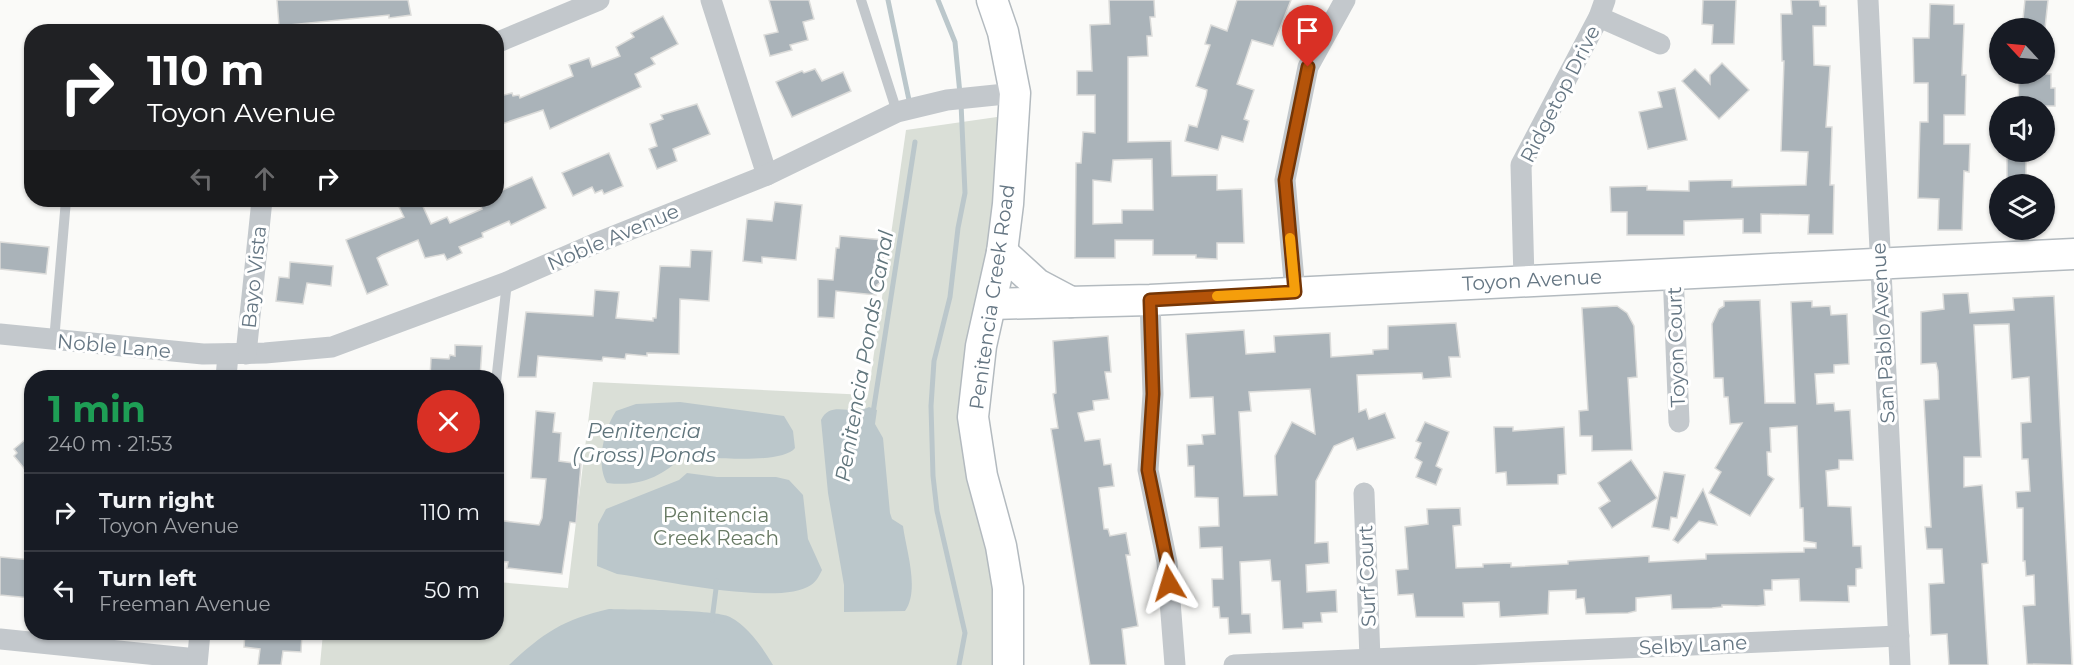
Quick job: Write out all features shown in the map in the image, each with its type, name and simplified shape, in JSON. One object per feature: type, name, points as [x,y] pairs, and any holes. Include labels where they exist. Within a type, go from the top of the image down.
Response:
[{"type":"street","points":[[504,40],[599,0]]},
{"type":"street","points":[[711,0],[767,174]]},
{"type":"street","name":"Penitencia Creek Road","points":[[992,0],[1003,32],[1015,93],[1008,204],[1002,252],[981,346],[973,417],[982,476],[1001,546],[1008,588],[1008,665]]},
{"type":"street","points":[[1295,292],[1285,180],[1308,67],[1345,0]]},
{"type":"street","name":"San Pablo Avenue","points":[[1868,0],[1900,665]]},
{"type":"street","name":"Ridgetop Drive","points":[[1524,280],[1521,165],[1602,8],[1660,44]]},
{"type":"street","name":"Noble Avenue","points":[[237,354],[332,347],[507,282],[767,174],[897,112],[946,100],[1015,93]]},
{"type":"street","name":"Bayo Vista","points":[[237,354],[261,207]]},
{"type":"street","points":[[1002,252],[1037,284],[1074,303]]},
{"type":"street","name":"Toyon Avenue","points":[[991,304],[1150,300],[1673,272],[2074,254]]},
{"type":"street","name":"Toyon Court","points":[[1673,272],[1679,422]]},
{"type":"street","points":[[1150,300],[1153,394],[1148,470],[1167,562],[1175,665]]},
{"type":"street","name":"Noble Lane","points":[[0,334],[203,354],[237,354]]},
{"type":"street","points":[[230,370],[237,354]]},
{"type":"street","name":"Surf Court","points":[[1364,494],[1370,659]]},
{"type":"street","name":"Selby Lane","points":[[1234,665],[1899,636]]},
{"type":"street","points":[[0,639],[197,662],[199,640]]},
{"type":"lane","points":[[861,0],[897,112]]},
{"type":"lane","points":[[54,340],[65,207]]},
{"type":"lane","points":[[497,370],[507,282]]},
{"type":"green space","name":"Penitencia Creek Reach","points":[[1004,116],[980,304],[998,597],[997,665],[320,665],[322,640],[504,640],[504,583],[568,588],[593,382],[868,395],[906,130]]},
{"type":"water","name":"Penitencia (Gross) Ponds","points":[[680,402],[784,416],[793,431],[795,448],[775,457],[684,456],[667,470],[649,479],[630,483],[607,483],[602,466],[603,446],[608,426],[616,411],[636,404]]},
{"type":"water","points":[[869,407],[877,410],[875,424],[883,438],[890,513],[892,519],[903,526],[909,558],[912,581],[909,602],[905,611],[844,612],[844,585],[828,493],[821,420],[825,414],[836,409],[863,410]]},
{"type":"water","name":"Penitencia (Gross) Ponds","points":[[687,473],[717,477],[776,477],[789,480],[803,495],[808,539],[822,570],[816,580],[811,585],[795,591],[747,593],[617,574],[597,566],[598,524],[606,509],[679,480]]},
{"type":"water","points":[[609,609],[691,611],[730,617],[749,632],[773,665],[509,665],[555,629],[579,617]]},
{"type":"building","points":[[277,0],[408,0],[411,15],[389,18],[389,15],[279,24]]},
{"type":"building","points":[[769,0],[809,0],[814,19],[803,22],[808,40],[790,45],[792,50],[770,56],[764,35],[778,32]]},
{"type":"building","points":[[1109,0],[1154,0],[1155,17],[1150,17],[1152,36],[1147,36],[1148,56],[1128,57],[1128,142],[1171,141],[1172,176],[1217,175],[1217,190],[1242,189],[1244,243],[1217,243],[1217,259],[1196,258],[1196,255],[1153,255],[1153,240],[1115,240],[1115,258],[1075,258],[1076,163],[1081,163],[1083,132],[1095,133],[1095,95],[1077,95],[1077,71],[1092,71],[1090,25],[1110,24]],"holes":[[[1152,159],[1153,210],[1122,210],[1122,223],[1093,224],[1093,180],[1111,182],[1113,160]]]},
{"type":"building","points":[[1237,0],[1291,0],[1273,46],[1252,40],[1237,84],[1254,90],[1244,119],[1249,121],[1243,142],[1222,136],[1218,150],[1185,141],[1189,125],[1197,127],[1206,96],[1207,90],[1196,86],[1210,45],[1205,44],[1211,25],[1227,31]]},
{"type":"building","points":[[1703,0],[1736,0],[1734,44],[1712,44],[1713,25],[1702,24]]},
{"type":"building","points":[[1791,0],[1819,0],[1820,6],[1826,6],[1826,26],[1813,26],[1814,65],[1830,66],[1826,127],[1832,127],[1830,185],[1834,185],[1833,234],[1808,234],[1809,215],[1761,214],[1761,233],[1743,233],[1743,219],[1684,221],[1684,235],[1627,235],[1627,212],[1611,212],[1610,187],[1647,186],[1647,190],[1689,191],[1689,181],[1732,180],[1732,187],[1806,185],[1808,152],[1781,151],[1784,61],[1782,61],[1781,14],[1792,14]]},
{"type":"building","points":[[2025,0],[2048,0],[2046,18],[2023,18]]},
{"type":"building","points":[[1930,4],[1954,5],[1954,24],[1964,24],[1962,75],[1966,75],[1965,115],[1944,115],[1944,144],[1970,144],[1969,172],[1964,171],[1962,230],[1938,230],[1939,199],[1918,198],[1920,122],[1928,122],[1928,83],[1914,83],[1913,38],[1929,38]]},
{"type":"building","points":[[663,16],[678,44],[651,58],[655,64],[635,74],[641,87],[550,129],[543,110],[504,123],[504,95],[512,93],[513,96],[519,95],[520,98],[573,76],[569,65],[589,58],[592,67],[620,56],[616,47],[634,37],[631,33]]},
{"type":"building","points":[[1722,63],[1749,90],[1719,119],[1682,81],[1695,69],[1710,84],[1710,75]]},
{"type":"building","points":[[815,69],[822,81],[843,72],[851,91],[792,117],[776,82],[802,71],[804,73]]},
{"type":"building","points":[[2019,84],[2051,84],[2051,88],[2055,88],[2055,96],[2018,96]]},
{"type":"building","points":[[1675,88],[1687,140],[1648,149],[1639,112],[1662,107],[1658,92]]},
{"type":"building","points":[[697,104],[710,134],[673,149],[677,161],[657,169],[649,149],[657,146],[650,124],[663,119],[661,115]]},
{"type":"building","points":[[609,153],[623,186],[604,194],[602,190],[595,193],[592,187],[573,196],[562,173]]},
{"type":"building","points":[[2007,162],[2026,162],[2026,174],[2007,174]]},
{"type":"building","points":[[532,177],[546,208],[511,225],[509,221],[482,233],[483,237],[459,247],[462,253],[447,260],[444,254],[425,258],[418,240],[382,255],[377,258],[388,285],[367,294],[346,240],[404,217],[399,207],[423,207],[431,224],[447,217],[450,223],[482,209],[481,207],[504,207],[504,189]]},
{"type":"building","points":[[775,202],[802,205],[796,260],[762,257],[762,263],[743,261],[747,219],[772,221]]},
{"type":"building","points":[[840,236],[885,240],[881,282],[877,285],[876,295],[836,291],[834,318],[818,317],[818,279],[833,280],[836,248],[839,248]]},
{"type":"building","points":[[0,242],[49,247],[46,274],[0,269]]},
{"type":"building","points":[[691,250],[712,251],[709,301],[680,299],[679,354],[647,353],[647,356],[626,354],[625,359],[603,357],[602,361],[538,356],[536,377],[518,377],[526,312],[593,316],[595,290],[619,292],[616,318],[653,321],[653,318],[656,318],[660,266],[690,267]]},
{"type":"building","points":[[290,262],[333,266],[331,286],[307,283],[303,304],[276,301],[279,277],[289,278]]},
{"type":"building","points":[[1968,293],[1970,313],[2014,310],[2013,298],[2054,296],[2072,665],[2027,664],[2023,606],[2035,605],[2034,575],[2026,576],[2025,561],[2023,561],[2023,508],[2017,508],[2016,492],[2030,491],[2028,459],[2022,459],[2021,423],[2031,422],[2029,377],[2012,379],[2009,324],[1974,325],[1981,457],[1964,457],[1964,487],[1982,485],[1988,563],[1982,564],[1988,665],[1949,665],[1947,634],[1931,635],[1929,584],[1944,583],[1942,549],[1927,549],[1925,527],[1931,527],[1924,400],[1939,399],[1936,363],[1921,364],[1921,312],[1944,309],[1943,294]]},
{"type":"building","points":[[1760,300],[1765,403],[1795,403],[1791,302],[1812,301],[1812,307],[1830,306],[1831,315],[1847,314],[1849,364],[1834,365],[1834,373],[1815,374],[1817,404],[1834,403],[1835,411],[1850,410],[1853,460],[1839,460],[1839,469],[1826,471],[1828,506],[1851,507],[1853,546],[1861,546],[1862,568],[1856,569],[1856,586],[1848,586],[1849,602],[1800,601],[1799,579],[1772,580],[1772,590],[1764,590],[1765,605],[1757,606],[1722,605],[1722,607],[1712,608],[1672,609],[1671,595],[1636,598],[1636,611],[1628,613],[1586,614],[1584,598],[1576,599],[1576,590],[1549,591],[1548,614],[1500,617],[1499,602],[1463,603],[1464,617],[1416,617],[1413,594],[1398,595],[1396,570],[1408,569],[1405,527],[1428,524],[1427,509],[1460,508],[1461,525],[1453,526],[1456,568],[1511,563],[1511,567],[1568,564],[1568,561],[1649,556],[1649,562],[1706,559],[1706,554],[1804,552],[1804,548],[1816,548],[1816,543],[1804,541],[1803,508],[1800,508],[1797,426],[1770,428],[1771,452],[1767,452],[1768,475],[1774,479],[1750,516],[1709,493],[1721,472],[1715,468],[1742,423],[1730,424],[1728,397],[1724,397],[1723,378],[1714,378],[1712,324],[1719,309],[1724,306],[1724,301]]},
{"type":"building","points":[[1617,306],[1627,313],[1634,326],[1637,377],[1628,378],[1632,450],[1592,451],[1592,436],[1580,436],[1579,411],[1588,410],[1582,308]]},
{"type":"building","points":[[1456,323],[1460,357],[1449,357],[1451,377],[1423,379],[1422,373],[1357,375],[1359,412],[1366,409],[1369,419],[1385,413],[1395,438],[1357,450],[1353,438],[1334,446],[1316,481],[1315,543],[1328,542],[1329,563],[1306,565],[1307,592],[1336,590],[1337,612],[1321,613],[1322,622],[1303,623],[1303,628],[1283,629],[1280,581],[1272,581],[1270,560],[1240,562],[1242,614],[1250,614],[1251,633],[1229,634],[1228,618],[1220,618],[1219,607],[1213,607],[1212,579],[1223,579],[1222,547],[1200,548],[1199,527],[1219,526],[1218,498],[1195,497],[1194,466],[1188,466],[1187,445],[1203,444],[1202,435],[1215,434],[1213,397],[1190,398],[1186,334],[1244,330],[1246,354],[1275,352],[1274,336],[1330,333],[1331,357],[1373,354],[1373,350],[1388,349],[1388,326]],"holes":[[[1310,389],[1315,434],[1292,422],[1275,456],[1277,495],[1244,496],[1239,412],[1251,411],[1249,392]]]},
{"type":"building","points":[[1108,336],[1111,372],[1105,372],[1109,399],[1093,401],[1094,410],[1078,413],[1085,441],[1100,439],[1104,465],[1111,464],[1114,486],[1099,488],[1104,529],[1108,529],[1110,536],[1126,533],[1130,555],[1126,555],[1138,626],[1122,629],[1126,665],[1090,665],[1051,429],[1058,428],[1053,394],[1056,393],[1053,341]]},
{"type":"building","points":[[455,345],[482,346],[480,370],[430,370],[431,358],[449,359],[450,355],[455,356]]},
{"type":"building","points":[[536,411],[555,413],[553,432],[561,433],[559,461],[581,464],[576,523],[570,522],[562,574],[507,568],[508,562],[504,562],[504,521],[539,525],[542,518],[546,479],[531,478]]},
{"type":"building","points":[[1425,422],[1449,432],[1436,466],[1442,469],[1436,485],[1416,477],[1422,462],[1415,458],[1421,443],[1416,441]]},
{"type":"building","points":[[1494,427],[1513,427],[1513,431],[1564,427],[1566,474],[1558,475],[1558,484],[1507,485],[1506,472],[1496,473]]},
{"type":"building","points":[[24,441],[24,468],[14,456],[17,453],[14,449]]},
{"type":"building","points":[[1631,460],[1657,498],[1612,528],[1599,508],[1610,501],[1598,483]]},
{"type":"building","points":[[1664,472],[1685,475],[1677,518],[1671,517],[1669,530],[1652,527]]},
{"type":"building","points":[[1703,489],[1717,525],[1699,521],[1678,543],[1673,540]]},
{"type":"building","points":[[0,557],[24,559],[24,597],[0,595]]},
{"type":"building","points":[[244,640],[302,640],[301,652],[283,651],[281,665],[258,665],[260,649],[244,647]]},
{"type":"waterway","name":"Penitencia Ponds Canal","points":[[888,0],[909,100]]},
{"type":"waterway","points":[[938,0],[955,42],[960,94]]},
{"type":"waterway","points":[[959,665],[965,633],[937,511],[933,476],[931,406],[934,361],[950,297],[958,228],[965,193],[961,103]]},
{"type":"waterway","name":"Penitencia Ponds Canal","points":[[873,413],[915,142]]},
{"type":"waterway","name":"Penitencia Ponds Canal","points":[[712,620],[717,581]]},
{"type":"slow traffic","points":[[1217,296],[1295,292],[1290,238]]},
{"type":"route","points":[[1169,583],[1167,562],[1148,470],[1153,394],[1150,300],[1295,292],[1285,180],[1308,67]]}]
